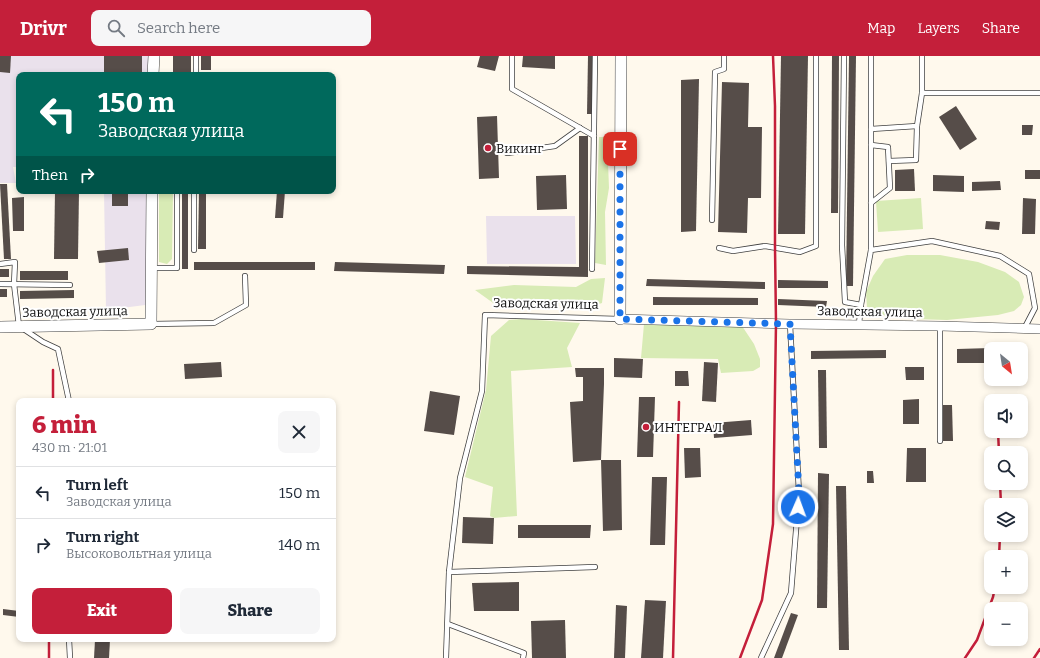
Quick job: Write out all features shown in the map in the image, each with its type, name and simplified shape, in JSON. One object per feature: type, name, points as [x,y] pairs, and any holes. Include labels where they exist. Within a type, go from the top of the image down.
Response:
[{"type":"street","points":[[153,72],[154,56]]},
{"type":"street","points":[[620,319],[621,56]]},
{"type":"street","points":[[151,324],[152,194]]},
{"type":"street","name":"Заводская улица","points":[[620,319],[790,324],[940,326],[1040,330]]},
{"type":"street","name":"Заводская улица","points":[[0,327],[151,324]]},
{"type":"lane","points":[[196,56],[196,72]]},
{"type":"lane","points":[[512,56],[512,89],[594,136]]},
{"type":"lane","points":[[592,269],[595,56]]},
{"type":"lane","points":[[712,220],[715,72],[724,69],[724,56]]},
{"type":"lane","points":[[719,248],[733,251],[765,246],[800,252],[816,246],[816,56]]},
{"type":"lane","points":[[844,56],[842,244],[845,302],[861,305]]},
{"type":"lane","points":[[859,324],[871,250],[871,56]]},
{"type":"lane","points":[[889,161],[916,160],[917,126],[922,93],[922,56]]},
{"type":"lane","points":[[922,93],[1040,93]]},
{"type":"lane","points":[[871,129],[917,126]]},
{"type":"lane","points":[[507,153],[555,146],[580,128]]},
{"type":"lane","points":[[871,145],[888,147],[890,188],[871,203]]},
{"type":"lane","points":[[152,268],[177,268],[177,194]]},
{"type":"lane","points":[[194,194],[194,250]]},
{"type":"lane","points":[[871,250],[932,241],[1000,256],[1029,274],[1035,308],[1024,329]]},
{"type":"lane","points":[[0,264],[15,262],[14,284],[19,326],[43,342],[58,349],[68,398]]},
{"type":"lane","points":[[151,324],[214,322],[246,305],[245,276]]},
{"type":"lane","points":[[0,284],[70,285]]},
{"type":"lane","name":"Заводская улица","points":[[446,658],[449,572],[460,478],[482,392],[486,315],[620,319]]},
{"type":"lane","points":[[761,658],[791,593],[799,493],[790,324]]},
{"type":"lane","points":[[940,326],[940,441]]},
{"type":"lane","points":[[449,572],[595,567]]},
{"type":"lane","points":[[448,624],[524,653],[523,658]]},
{"type":"lane","points":[[69,642],[70,658]]},
{"type":"shaded area","points":[[0,56],[152,56],[152,72],[16,72],[16,167],[13,167],[16,183],[0,183]]},
{"type":"shaded area","points":[[104,194],[152,194],[153,304],[106,310]]},
{"type":"shaded area","points":[[486,216],[575,216],[576,264],[487,264]]},
{"type":"green space","points":[[599,137],[607,137],[609,188],[605,212],[606,265],[595,263]]},
{"type":"green space","points":[[159,194],[173,194],[172,259],[167,264],[159,262]]},
{"type":"green space","points":[[921,198],[923,229],[878,232],[876,201]]},
{"type":"green space","points":[[907,255],[940,255],[978,262],[1005,272],[1019,282],[1024,297],[1021,305],[1014,311],[998,315],[947,320],[914,319],[887,316],[872,312],[867,308],[866,292],[873,276],[885,259]]},
{"type":"green space","points":[[605,278],[602,303],[593,306],[567,303],[511,307],[496,305],[475,290],[514,285],[576,287],[591,279]]},
{"type":"green space","points":[[522,319],[580,323],[567,348],[572,367],[511,371],[517,516],[494,518],[490,516],[493,487],[465,477],[486,390],[491,336],[509,320]]},
{"type":"green space","points":[[644,324],[742,326],[754,344],[760,359],[760,367],[753,371],[721,373],[718,359],[641,358]]},
{"type":"building","points":[[0,56],[11,56],[10,73],[0,72]]},
{"type":"building","points":[[104,56],[142,56],[142,72],[104,72]]},
{"type":"building","points":[[173,56],[191,56],[191,72],[173,72]]},
{"type":"building","points":[[201,56],[211,56],[211,70],[201,70]]},
{"type":"building","points":[[480,56],[499,56],[495,71],[477,67]]},
{"type":"building","points":[[523,56],[555,56],[555,69],[522,67]]},
{"type":"building","points":[[588,56],[596,56],[595,114],[587,114]]},
{"type":"building","points":[[781,56],[808,56],[805,234],[778,234]]},
{"type":"building","points":[[832,56],[839,56],[838,213],[831,213]]},
{"type":"building","points":[[849,56],[856,56],[853,286],[846,286]]},
{"type":"building","points":[[699,79],[696,231],[681,232],[681,80]]},
{"type":"building","points":[[722,82],[749,83],[748,127],[762,127],[761,198],[748,198],[747,233],[718,232]]},
{"type":"building","points":[[956,106],[977,139],[960,150],[939,117]]},
{"type":"building","name":"Викинг","points":[[497,116],[499,178],[479,179],[477,117]]},
{"type":"building","points":[[1022,125],[1033,125],[1032,135],[1022,135]]},
{"type":"building","points":[[579,136],[588,136],[588,277],[467,274],[467,266],[579,267]]},
{"type":"building","points":[[914,169],[915,191],[895,191],[895,170]]},
{"type":"building","points":[[1025,170],[1040,170],[1040,179],[1025,179]]},
{"type":"building","points":[[566,175],[567,209],[537,210],[536,176]]},
{"type":"building","points":[[933,175],[964,176],[964,192],[933,191]]},
{"type":"building","points":[[1000,181],[1001,190],[972,191],[972,182]]},
{"type":"building","points":[[0,184],[7,184],[11,259],[4,259]]},
{"type":"building","points":[[55,194],[79,194],[78,259],[54,259]]},
{"type":"building","points":[[112,194],[128,194],[128,206],[112,206]]},
{"type":"building","points":[[182,194],[188,194],[188,269],[182,269]]},
{"type":"building","points":[[199,194],[206,194],[206,249],[198,249]]},
{"type":"building","points":[[277,194],[285,194],[283,218],[275,218]]},
{"type":"building","points":[[24,197],[24,231],[13,231],[12,198]]},
{"type":"building","points":[[1023,198],[1036,199],[1035,234],[1022,234]]},
{"type":"building","points":[[986,221],[1000,222],[999,230],[985,229]]},
{"type":"building","points":[[128,248],[129,260],[99,263],[97,251]]},
{"type":"building","points":[[194,262],[315,262],[315,270],[194,270]]},
{"type":"building","points":[[335,262],[445,265],[444,274],[334,271]]},
{"type":"building","points":[[0,269],[9,269],[9,277],[0,277]]},
{"type":"building","points":[[20,271],[68,271],[68,280],[20,280]]},
{"type":"building","points":[[647,279],[765,282],[765,289],[646,286]]},
{"type":"building","points":[[778,280],[828,281],[828,288],[778,288]]},
{"type":"building","points":[[0,289],[7,289],[7,297],[0,297]]},
{"type":"building","points":[[74,290],[74,298],[20,299],[20,291]]},
{"type":"building","points":[[653,297],[758,298],[758,305],[653,305]]},
{"type":"building","points":[[778,299],[827,301],[826,307],[778,305]]},
{"type":"building","points":[[984,348],[984,363],[957,363],[957,349]]},
{"type":"building","points":[[886,350],[886,358],[811,359],[811,351]]},
{"type":"building","points":[[614,358],[643,359],[642,378],[614,377]]},
{"type":"building","points":[[221,362],[222,377],[185,379],[184,364]]},
{"type":"building","points":[[704,362],[718,363],[716,402],[702,401]]},
{"type":"building","points":[[905,367],[924,367],[924,380],[906,380]]},
{"type":"building","points":[[575,368],[604,368],[601,460],[573,462],[570,402],[583,401],[583,377],[576,377]]},
{"type":"building","points":[[818,370],[826,370],[827,448],[819,448]]},
{"type":"building","points":[[675,371],[688,371],[689,386],[675,386]]},
{"type":"building","points":[[430,391],[460,396],[454,435],[424,431]]},
{"type":"building","name":"ИНТЕГРАЛ","points":[[639,397],[655,397],[653,457],[637,457]]},
{"type":"building","points":[[919,399],[919,424],[903,424],[903,400]]},
{"type":"building","points":[[939,405],[952,405],[953,441],[940,441]]},
{"type":"building","points":[[751,420],[752,435],[714,438],[713,423]]},
{"type":"building","points":[[684,448],[700,448],[701,477],[685,478]]},
{"type":"building","points":[[907,448],[926,448],[926,482],[906,482]]},
{"type":"building","points":[[601,460],[621,460],[622,530],[603,531]]},
{"type":"building","points":[[867,471],[873,471],[874,483],[867,483]]},
{"type":"building","points":[[818,473],[829,474],[827,608],[817,608]]},
{"type":"building","points":[[652,477],[667,477],[665,545],[650,545]]},
{"type":"building","points":[[836,486],[846,486],[849,650],[839,650]]},
{"type":"building","points":[[463,517],[494,518],[493,544],[462,543]]},
{"type":"building","points":[[518,525],[591,525],[590,538],[518,538]]},
{"type":"building","points":[[519,582],[519,611],[474,611],[472,583]]},
{"type":"building","points":[[645,600],[666,601],[663,658],[641,658]]},
{"type":"building","points":[[616,605],[627,606],[625,658],[614,658]]},
{"type":"building","points":[[3,609],[16,611],[16,617],[3,615]]},
{"type":"building","points":[[791,613],[798,615],[782,658],[774,658]]},
{"type":"building","points":[[565,620],[566,658],[532,658],[531,621]]},
{"type":"building","points":[[95,642],[110,642],[109,658],[94,658]]},
{"type":"railway","points":[[740,658],[762,600],[773,524],[776,323],[775,106],[773,56]]},
{"type":"railway","points":[[53,370],[53,398]]},
{"type":"railway","points":[[673,658],[679,402]]},
{"type":"railway","points":[[998,438],[999,446]]},
{"type":"railway","points":[[1000,490],[1001,498]]},
{"type":"railway","points":[[999,550],[1000,542]]},
{"type":"railway","points":[[965,658],[977,640],[994,594]]},
{"type":"railway","points":[[49,642],[49,658]]},
{"type":"railway","points":[[1034,658],[1040,649]]},
{"type":"place","name":"Викинг","points":[[488,148]]},
{"type":"place","name":"ИНТЕГРАЛ","points":[[646,427]]},
{"type":"route","points":[[620,149],[620,319],[790,324],[799,493],[798,507]]}]
